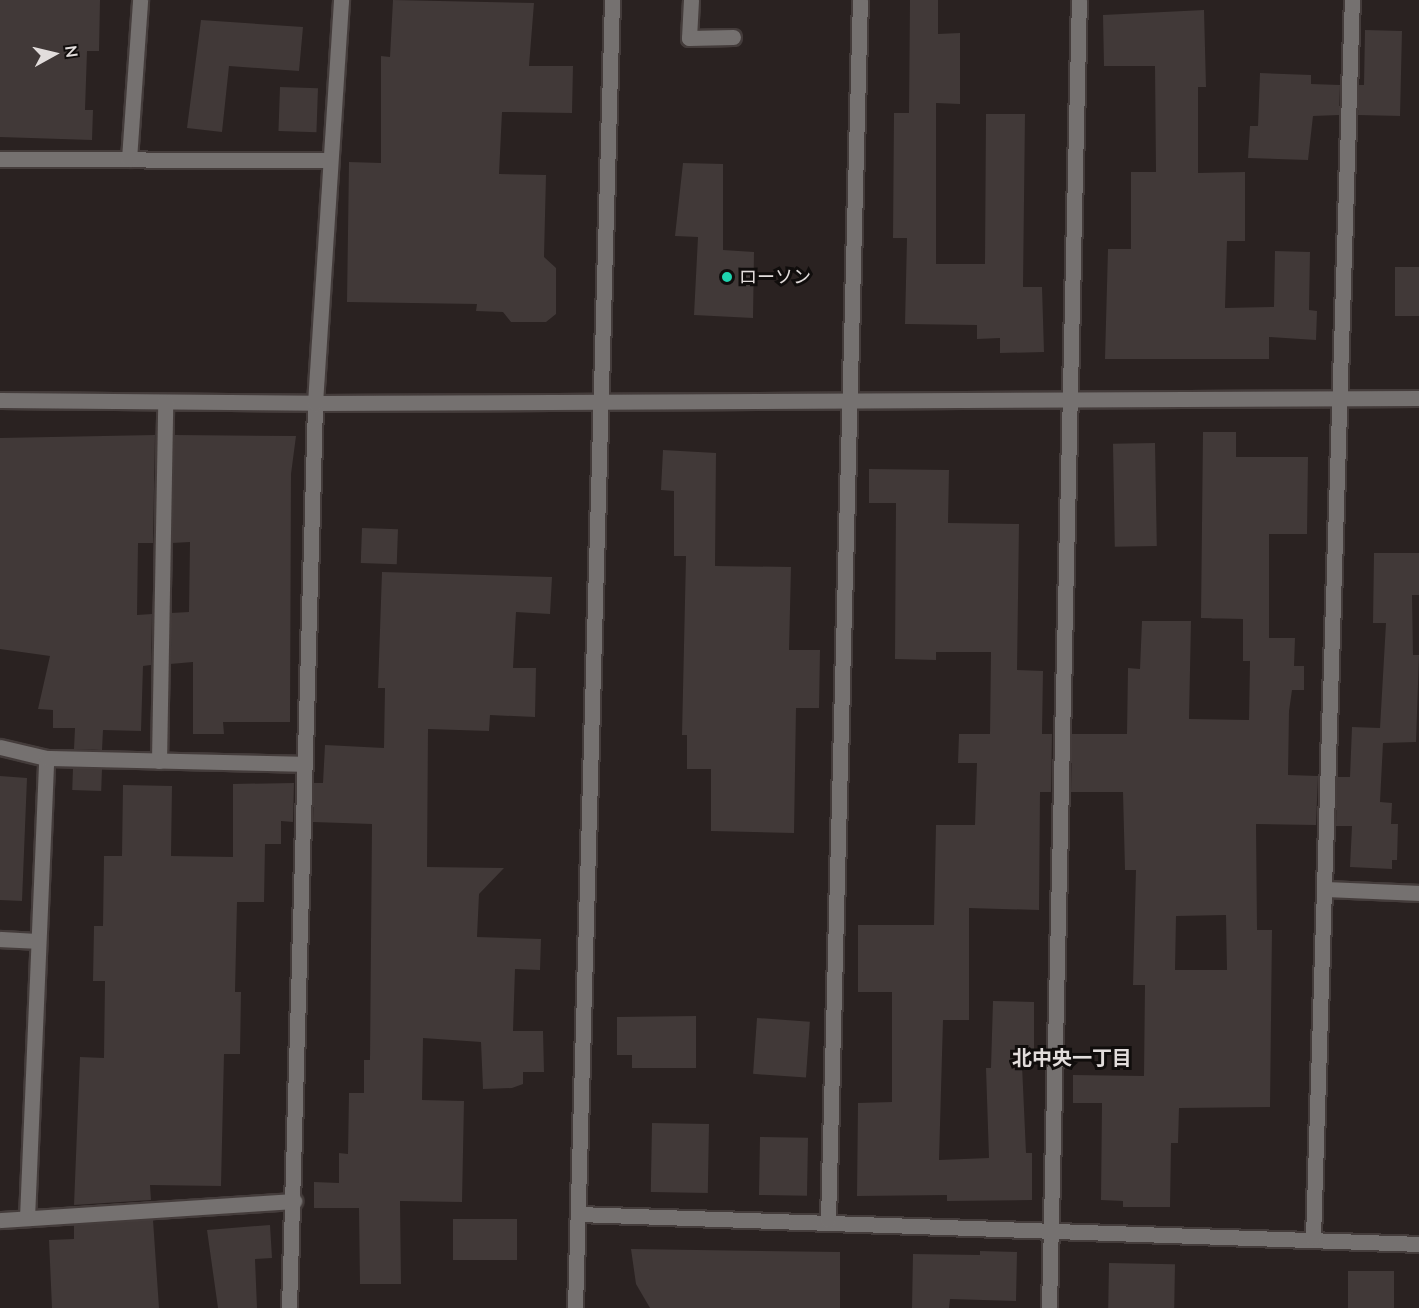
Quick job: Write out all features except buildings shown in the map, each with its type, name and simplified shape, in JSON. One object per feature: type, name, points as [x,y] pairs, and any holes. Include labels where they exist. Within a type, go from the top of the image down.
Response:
[{"type":"street","points":[[129,159],[140,0]]},
{"type":"street","points":[[289,1308],[294,1201],[303,764],[315,403],[341,0]]},
{"type":"street","points":[[575,1308],[612,0]]},
{"type":"street","points":[[691,0],[689,38],[733,37]]},
{"type":"street","points":[[828,1220],[846,401],[860,0]]},
{"type":"street","points":[[1049,1308],[1079,0]]},
{"type":"street","points":[[1313,1238],[1327,889],[1352,0]]},
{"type":"street","points":[[0,159],[330,160]]},
{"type":"street","points":[[0,400],[315,403],[1419,398]]},
{"type":"street","points":[[159,761],[165,402]]},
{"type":"street","points":[[0,747],[46,758],[303,764]]},
{"type":"street","points":[[27,1218],[46,758]]},
{"type":"street","points":[[1327,889],[1419,893]]},
{"type":"street","points":[[0,939],[38,941]]},
{"type":"street","points":[[0,1220],[294,1201]]},
{"type":"street","points":[[578,1214],[828,1220],[1051,1231],[1313,1238],[1419,1244]]},
{"type":"place","name":"ローソン","points":[[727,277]]},
{"type":"district","name":"北中央一丁目","points":[[1072,1057]]}]
